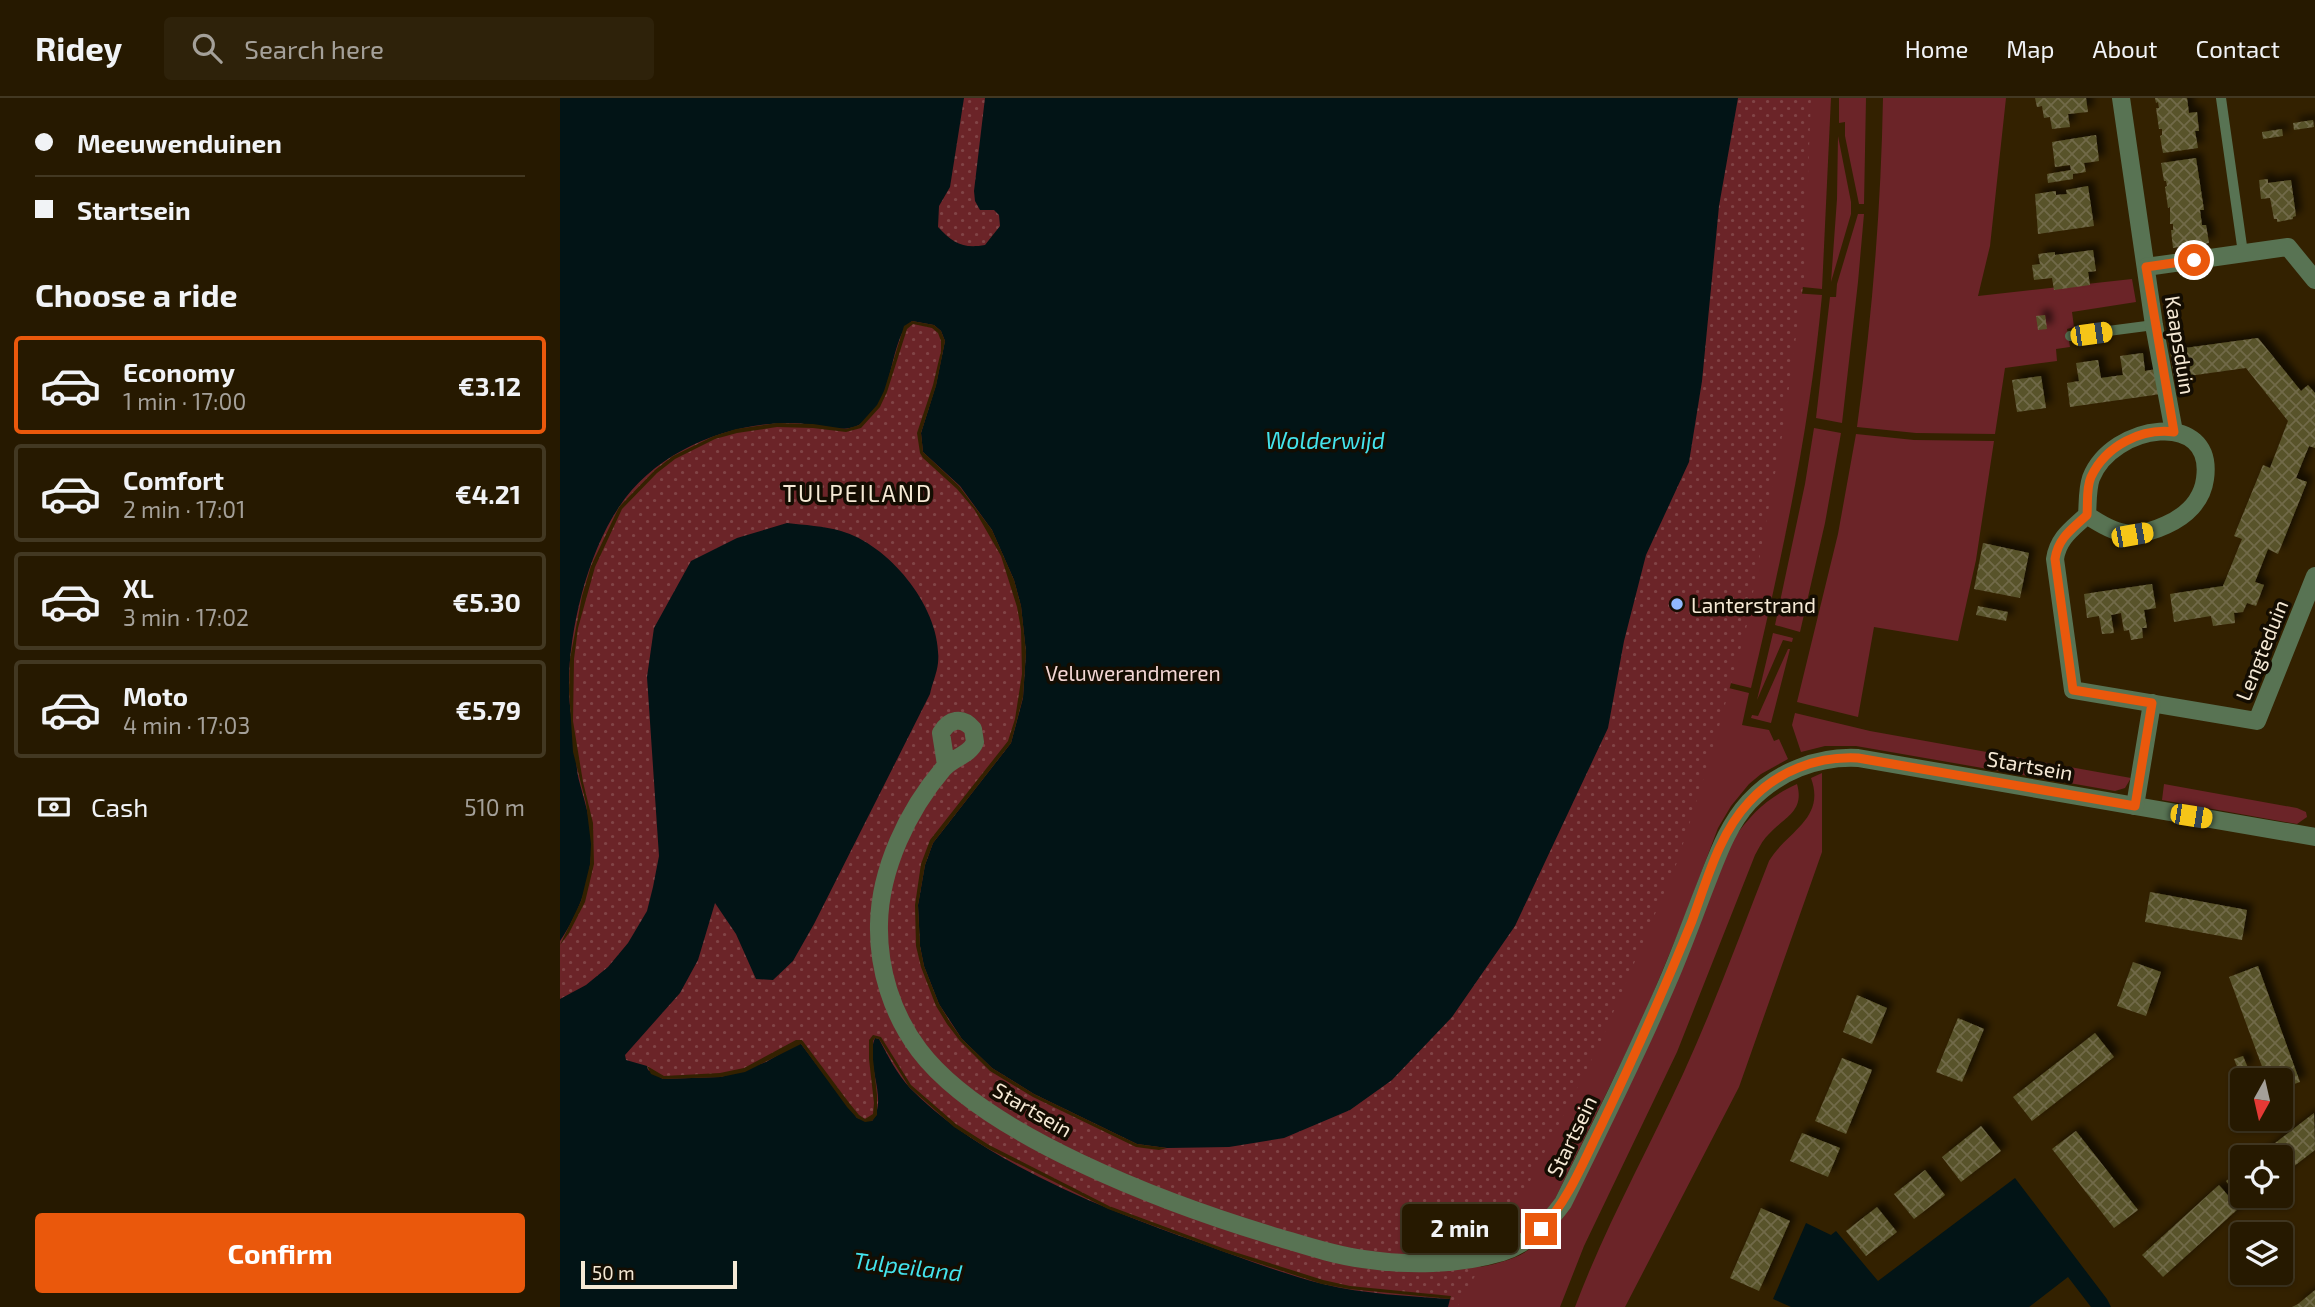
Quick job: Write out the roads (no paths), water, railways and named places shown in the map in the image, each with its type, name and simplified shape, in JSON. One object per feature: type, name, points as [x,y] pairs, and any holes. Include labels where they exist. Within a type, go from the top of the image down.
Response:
[{"type":"street","name":"Kaapsduin","points":[[2121,98],[2154,325],[2174,432]]},
{"type":"street","points":[[2146,267],[2288,247],[2315,280]]},
{"type":"street","points":[[2087,515],[2110,530],[2132,535],[2152,531],[2186,513],[2202,494],[2206,460],[2200,446],[2174,432],[2159,430],[2136,435],[2112,450],[2091,477],[2087,515],[2062,537],[2055,559],[2073,690],[2152,703],[2135,806]]},
{"type":"street","name":"Lengteduin","points":[[2152,703],[2257,720],[2315,576]]},
{"type":"street","name":"Startsein","points":[[946,765],[920,801],[898,844],[885,883],[879,921],[882,964],[895,1010],[920,1051],[936,1069],[981,1106],[1015,1127],[1074,1159],[1158,1196],[1246,1228],[1336,1254],[1416,1263],[1466,1259],[1503,1252],[1528,1240],[1553,1217],[1563,1203],[1636,1054],[1725,838],[1748,804],[1773,781],[1796,768],[1838,757],[1858,758],[2315,837]]},
{"type":"lane","points":[[2221,98],[2243,253]]},
{"type":"lane","points":[[2070,336],[2154,325]]},
{"type":"water","name":"Wolderwijd","points":[[560,98],[964,98],[950,187],[939,206],[938,227],[954,241],[970,246],[985,245],[1000,226],[999,215],[994,210],[980,210],[975,201],[985,98],[1738,98],[1719,206],[1702,381],[1689,462],[1646,555],[1624,641],[1608,728],[1515,926],[1452,1017],[1392,1080],[1350,1110],[1284,1138],[1229,1147],[1167,1148],[1137,1144],[1034,1094],[992,1068],[962,1039],[939,1004],[924,966],[920,946],[918,905],[925,865],[933,843],[1011,743],[1023,698],[1026,652],[1021,606],[1014,580],[992,530],[960,486],[923,452],[921,433],[936,385],[945,341],[941,331],[934,325],[912,321],[901,335],[878,406],[862,423],[855,427],[838,429],[794,423],[769,424],[720,434],[673,456],[653,470],[634,487],[608,526],[589,570],[572,644],[570,702],[578,774],[589,820],[591,852],[582,899],[560,941]]},
{"type":"water","name":"Tulpeiland","points":[[787,523],[841,531],[878,550],[895,565],[910,582],[932,622],[937,643],[937,671],[930,694],[793,961],[773,980],[756,979],[736,934],[715,903],[698,960],[680,993],[625,1055],[626,1060],[647,1066],[648,1070],[663,1079],[721,1077],[766,1062],[801,1044],[857,1118],[872,1121],[877,1112],[878,1091],[872,1048],[875,1038],[879,1039],[905,1083],[939,1115],[1009,1161],[1047,1181],[1126,1216],[1293,1276],[1354,1290],[1450,1299],[1448,1307],[560,1307],[560,999],[586,985],[608,967],[628,943],[647,911],[659,856],[647,677],[654,628],[691,561],[737,538]]},
{"type":"water","points":[[2015,1178],[2111,1307],[2091,1307],[2068,1277],[2029,1307],[1791,1307],[1773,1299],[1806,1223],[1831,1235],[1836,1231],[1878,1281]]},
{"type":"place","name":"Lanterstrand","points":[[1677,604]]},
{"type":"district","name":"TULPEILAND","points":[[858,493]]},
{"type":"park label","name":"Veluwerandmeren","points":[[1133,672]]}]
